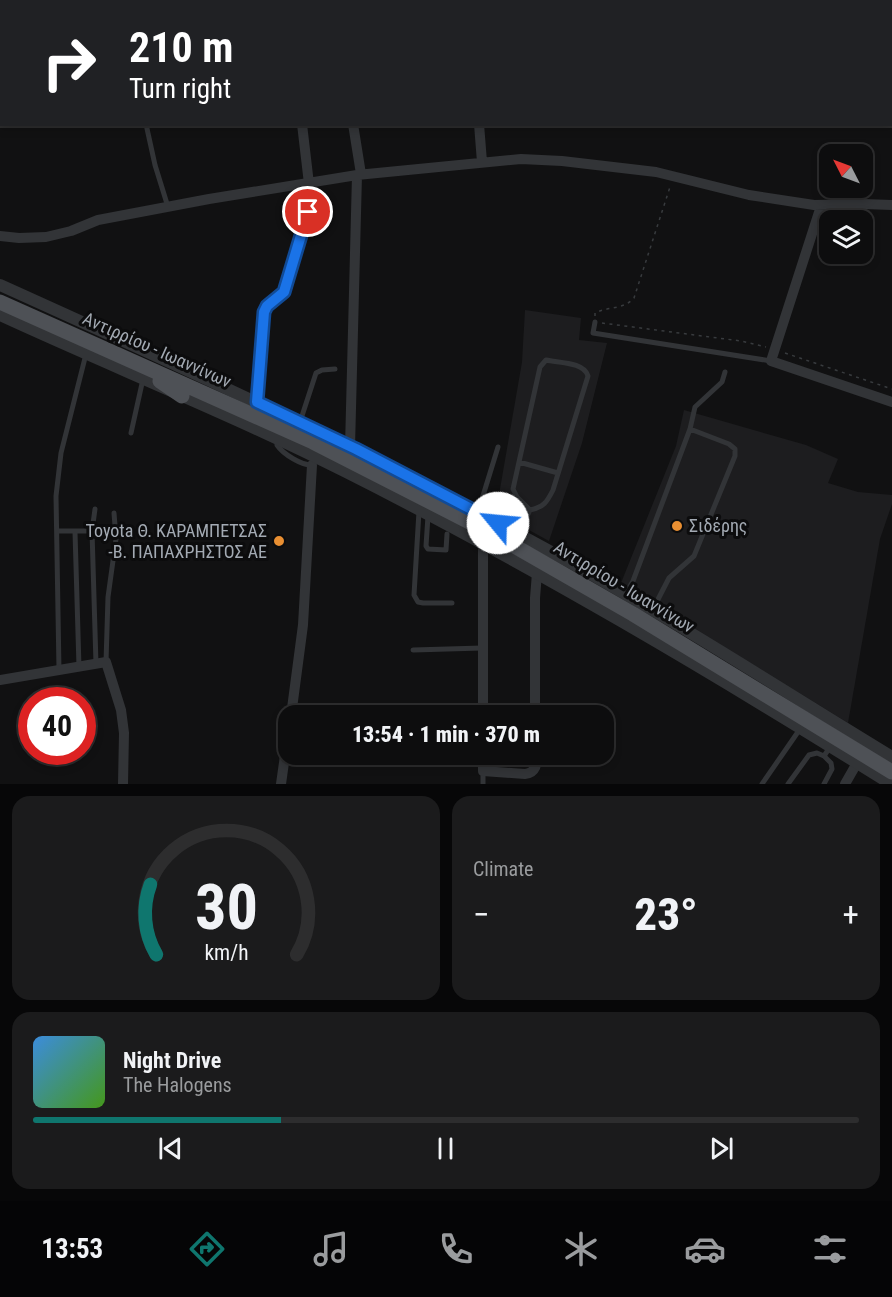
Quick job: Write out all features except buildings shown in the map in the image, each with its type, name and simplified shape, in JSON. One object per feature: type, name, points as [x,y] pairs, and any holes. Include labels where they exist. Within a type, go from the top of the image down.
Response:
[{"type":"main road","points":[[0,295],[4,308]]},
{"type":"main road","name":"Αντιρρίου - Ιωαννίνων","points":[[4,308],[130,360],[313,442],[530,554],[892,772]]},
{"type":"main road","points":[[130,360],[182,396]]},
{"type":"street","points":[[302,126],[309,184]]},
{"type":"street","points":[[350,447],[359,174],[353,126]]},
{"type":"street","points":[[479,126],[482,162]]},
{"type":"street","points":[[0,236],[46,237],[71,231],[98,220],[359,174],[521,159],[562,161],[673,176],[748,195],[821,206],[892,205]]},
{"type":"street","points":[[821,206],[771,361],[892,402]]},
{"type":"street","points":[[0,285],[300,422],[478,512],[625,595],[892,757]]},
{"type":"street","points":[[4,308],[86,354],[278,439],[315,462],[423,512],[483,543],[654,640],[800,729],[827,751],[857,763],[891,784]]},
{"type":"street","points":[[292,705],[303,625],[315,462]]},
{"type":"street","points":[[483,543],[483,705]]},
{"type":"street","points":[[535,705],[537,573]]},
{"type":"street","points":[[0,680],[101,663],[121,710],[124,733],[123,784]]},
{"type":"street","points":[[845,784],[857,763]]},
{"type":"street","points":[[280,784],[283,765]]},
{"type":"street","points":[[483,765],[483,771],[531,773],[536,765]]},
{"type":"lane","points":[[146,126],[168,207]]},
{"type":"lane","points":[[257,402],[264,312],[267,306],[284,292],[308,212]]},
{"type":"lane","points":[[595,322],[593,333],[771,361]]},
{"type":"lane","points":[[59,670],[56,496],[61,453],[86,354]]},
{"type":"lane","points":[[546,360],[582,367],[588,376],[558,473],[546,504],[530,510],[514,493],[540,367],[546,360]]},
{"type":"lane","points":[[300,422],[316,373],[335,369]]},
{"type":"lane","points":[[625,595],[633,581],[690,429],[695,406],[722,382],[724,372]]},
{"type":"lane","points":[[131,433],[143,380]]},
{"type":"lane","points":[[652,611],[669,578],[694,556],[735,456],[735,449],[729,444],[690,429]]},
{"type":"lane","points":[[478,512],[498,447]]},
{"type":"lane","points":[[519,462],[558,473]]},
{"type":"lane","points":[[95,509],[92,531],[101,663]]},
{"type":"lane","points":[[519,534],[530,510]]},
{"type":"lane","points":[[423,512],[427,548],[445,551],[447,534]]},
{"type":"lane","points":[[423,512],[414,595],[418,602],[452,603]]},
{"type":"lane","points":[[101,663],[116,539],[114,513]]},
{"type":"lane","points":[[57,531],[92,531]]},
{"type":"lane","points":[[75,532],[79,667]]},
{"type":"lane","points":[[413,650],[482,648]]},
{"type":"lane","points":[[762,784],[800,729]]},
{"type":"lane","points":[[788,784],[809,755],[827,751],[832,769],[824,784]]},
{"type":"lane","points":[[483,771],[483,784]]},
{"type":"path","points":[[673,176],[634,298],[628,305],[595,313],[595,322],[741,341],[892,389]]},
{"type":"shaded area","points":[[525,310],[581,318],[579,340],[607,343],[582,443],[549,541],[496,512],[522,362]]},
{"type":"shaded area","points":[[684,410],[806,445],[838,459],[828,483],[858,492],[892,495],[892,504],[880,539],[848,723],[621,583],[676,446]]},
{"type":"place","name":"Σιδέρης","points":[[677,526]]},
{"type":"place","name":"Toyota Θ. ΚΑΡΑΜΠΕΤΣΑΣ -Β. ΠΑΠΑΧΡΗΣΤΟΣ ΑΕ","points":[[279,541]]},
{"type":"route","points":[[308,212],[284,292],[267,306],[264,312],[257,402],[356,449],[498,523]]}]
